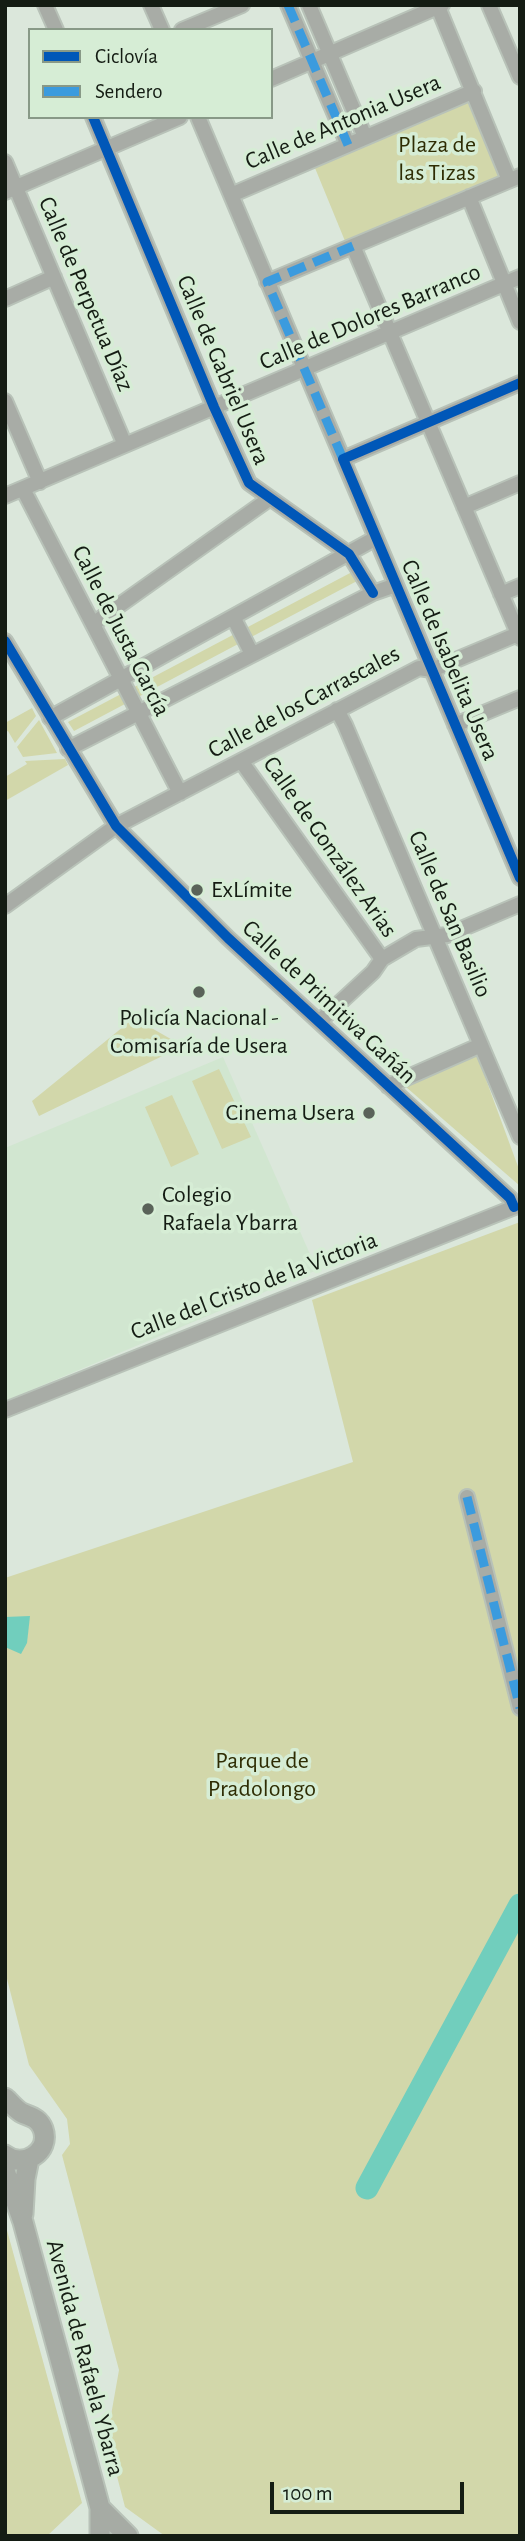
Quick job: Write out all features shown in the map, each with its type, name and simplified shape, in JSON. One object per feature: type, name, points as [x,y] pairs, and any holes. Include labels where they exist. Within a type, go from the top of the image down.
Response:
[{"type":"main road","name":"Avenida de Rafaela Ybarra","points":[[5,2098],[13,2116],[36,2119],[43,2128],[41,2149],[29,2159],[23,2197],[23,2222]]},
{"type":"main road","points":[[5,2155],[19,2161],[29,2159]]},
{"type":"main road","name":"Avenida de Rafaela Ybarra","points":[[5,2171],[23,2222],[100,2508],[100,2536]]},
{"type":"main road","name":"Avenida de Rafaela Ybarra","points":[[100,2508],[128,2536]]},
{"type":"street","points":[[45,5],[55,28]]},
{"type":"street","points":[[151,5],[161,28]]},
{"type":"street","points":[[187,28],[242,5]]},
{"type":"street","points":[[288,5],[348,145]]},
{"type":"street","points":[[309,5],[365,137]]},
{"type":"street","points":[[489,5],[520,77]]},
{"type":"street","points":[[267,282],[515,178],[474,91],[440,6],[273,78]]},
{"type":"street","name":"Calle de Antonia Usera","points":[[231,195],[474,91]]},
{"type":"street","name":"Calle de Gabriel Usera","points":[[94,119],[214,407],[249,483],[349,554],[373,593]]},
{"type":"street","points":[[11,190],[175,119]]},
{"type":"street","name":"Calle de Isabelita Usera","points":[[199,119],[520,878]]},
{"type":"street","name":"Calle de Perpetua Díaz","points":[[5,162],[11,190],[54,277],[125,445]]},
{"type":"street","points":[[470,197],[520,322]]},
{"type":"street","points":[[353,246],[519,636]]},
{"type":"street","points":[[5,299],[54,277]]},
{"type":"street","name":"Calle de Dolores Barranco","points":[[5,496],[520,277]]},
{"type":"street","points":[[343,459],[520,383]]},
{"type":"street","points":[[5,401],[40,482]]},
{"type":"street","points":[[464,507],[520,483]]},
{"type":"street","name":"Calle de Justa García","points":[[23,489],[180,793]]},
{"type":"street","points":[[93,624],[269,499]]},
{"type":"street","points":[[50,718],[376,538]]},
{"type":"street","points":[[68,749],[373,593],[396,585]]},
{"type":"street","points":[[501,594],[520,586]]},
{"type":"street","points":[[233,617],[252,654]]},
{"type":"street","name":"Calle de los Carrascales","points":[[5,906],[116,826],[419,668],[432,670],[519,636]]},
{"type":"street","name":"Calle de Primitiva Gañán","points":[[5,641],[116,826],[183,895],[517,1206]]},
{"type":"street","points":[[455,725],[520,698]]},
{"type":"street","name":"Calle de San Basilio","points":[[337,710],[481,1045],[513,1105],[520,1137]]},
{"type":"street","name":"Calle de González Arias","points":[[241,761],[382,959]]},
{"type":"street","points":[[319,1022],[373,972],[382,959],[416,939],[447,935],[520,904]]},
{"type":"street","points":[[388,1086],[481,1045]]},
{"type":"street","name":"Calle del Cristo de la Victoria","points":[[5,1410],[517,1206]]},
{"type":"street","points":[[467,1497],[520,1708]]},
{"type":"shaded area","name":"Colegio Rafaela Ybarra","points":[[223,1057],[317,1270],[5,1401],[5,1148]]},
{"type":"green space","name":"Plaza de las Tizas","points":[[467,101],[500,176],[345,241],[315,168]]},
{"type":"green space","points":[[352,572],[357,581],[74,731],[68,722]]},
{"type":"green space","points":[[32,708],[36,716],[15,743],[8,731],[5,732],[5,723]]},
{"type":"green space","points":[[39,720],[57,753],[23,757],[17,747]]},
{"type":"green space","points":[[65,759],[68,765],[5,801],[5,777],[27,764],[25,761]]},
{"type":"green space","points":[[134,1018],[183,1046],[39,1116],[32,1101]]},
{"type":"green space","points":[[477,1055],[520,1172],[520,1186],[406,1087]]},
{"type":"green space","points":[[219,1069],[251,1137],[222,1149],[192,1081]]},
{"type":"green space","points":[[172,1095],[199,1154],[171,1167],[145,1107]]},
{"type":"green space","name":"Parque de Pradolongo","points":[[520,1222],[520,2536],[165,2536],[125,2507],[107,2438],[119,2370],[62,2155],[70,2144],[67,2119],[29,2065],[5,1971],[5,1578],[353,1462],[312,1300]]},
{"type":"green space","points":[[5,2223],[82,2503],[47,2536],[5,2536]]},
{"type":"water","points":[[30,1616],[27,1643],[21,1654],[5,1647],[5,1617]]},
{"type":"waterway","points":[[367,2188],[520,1905]]},
{"type":"marked path","points":[[288,5],[348,145]]},
{"type":"marked path","points":[[343,459],[267,282],[353,246]]},
{"type":"marked path","points":[[467,1497],[520,1708]]},
{"type":"cycle path","points":[[94,119],[214,407],[249,483],[349,554],[373,593]]},
{"type":"cycle path","points":[[520,383],[343,459],[520,878]]},
{"type":"cycle path","points":[[5,641],[116,826],[228,938],[510,1198],[514,1207]]},
{"type":"place","name":"ExLímite","points":[[197,890]]},
{"type":"place","name":"Policía Nacional - Comisaría de Usera","points":[[199,992]]},
{"type":"place","name":"Cinema Usera","points":[[369,1113]]},
{"type":"place","name":"Colegio Rafaela Ybarra","points":[[148,1209]]}]
